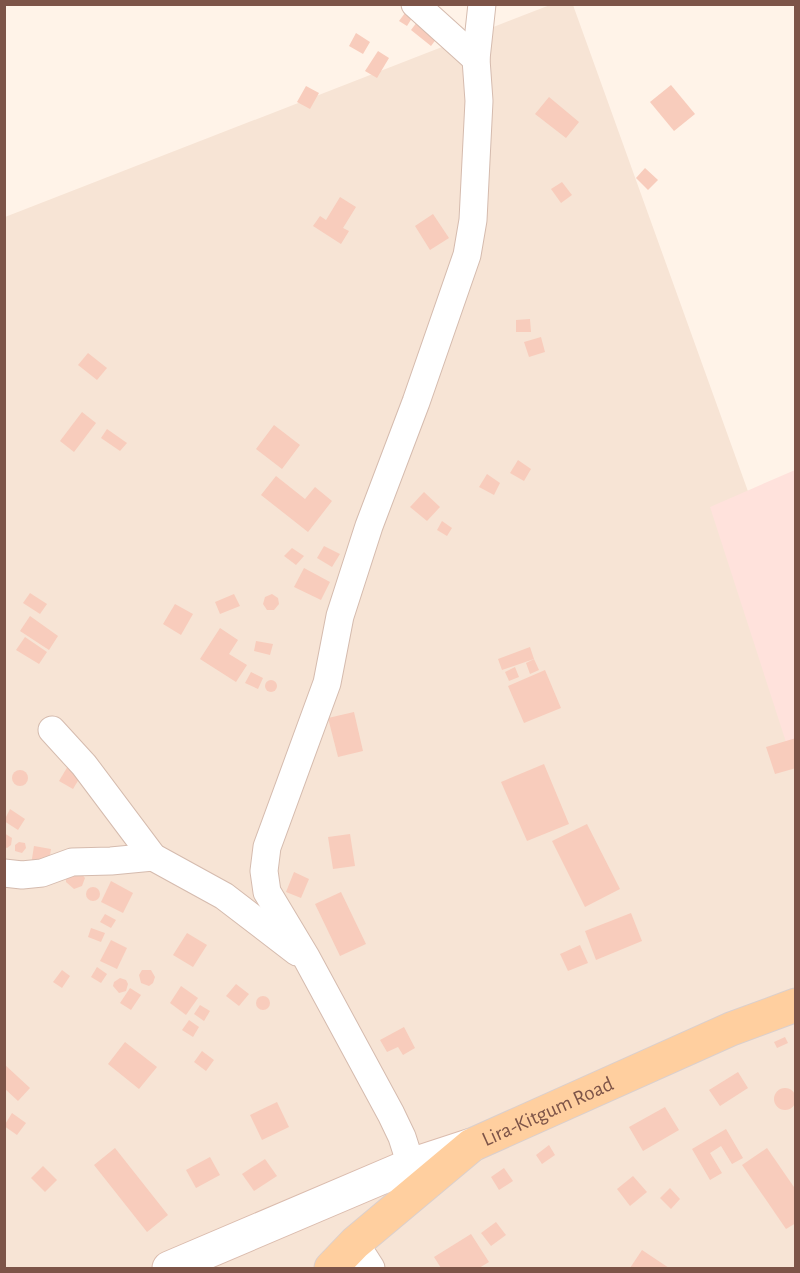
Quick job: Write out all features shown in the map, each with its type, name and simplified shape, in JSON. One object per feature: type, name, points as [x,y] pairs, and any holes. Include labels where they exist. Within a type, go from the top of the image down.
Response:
[{"type":"main road","name":"Lira-Kitgum Road","points":[[331,1269],[363,1256],[472,1144],[731,1029],[795,1005]]},
{"type":"main road","points":[[169,1269],[411,1165],[472,1144]]},
{"type":"street","points":[[415,4],[476,58]]},
{"type":"street","points":[[411,1165],[402,1137],[391,1114],[306,957],[267,892],[264,871],[267,847],[327,683],[340,616],[369,526],[416,402],[467,255],[473,220],[479,101],[476,58],[482,4]]},
{"type":"street","points":[[52,730],[84,765],[153,857],[224,896],[284,943],[306,957]]},
{"type":"street","points":[[4,873],[22,875],[42,873],[72,862],[153,857]]},
{"type":"shaded area","points":[[550,5],[573,5],[795,622],[795,1268],[5,1268],[5,217]]},
{"type":"shaded area","points":[[795,470],[795,770],[710,507]]},
{"type":"building","points":[[405,13],[412,18],[407,26],[399,21]]},
{"type":"building","points":[[417,22],[437,38],[431,46],[411,30]]},
{"type":"building","points":[[356,33],[370,42],[363,54],[349,46]]},
{"type":"building","points":[[378,51],[389,58],[377,78],[365,71]]},
{"type":"building","points":[[671,85],[695,114],[674,131],[650,102]]},
{"type":"building","points":[[306,86],[319,93],[310,109],[297,102]]},
{"type":"building","points":[[549,97],[579,122],[566,138],[535,114]]},
{"type":"building","points":[[645,168],[658,180],[648,190],[636,178]]},
{"type":"building","points":[[562,182],[572,195],[561,203],[551,189]]},
{"type":"building","points":[[340,197],[356,207],[343,228],[349,231],[341,244],[313,226],[320,216],[326,220]]},
{"type":"building","points":[[433,214],[449,238],[430,250],[415,226]]},
{"type":"building","points":[[530,319],[531,332],[516,332],[516,320]]},
{"type":"building","points":[[541,337],[545,352],[529,357],[524,342]]},
{"type":"building","points":[[88,353],[107,368],[97,380],[78,365]]},
{"type":"building","points":[[82,412],[96,423],[74,452],[60,441]]},
{"type":"building","points":[[274,425],[300,445],[282,469],[256,449]]},
{"type":"building","points":[[107,429],[127,443],[120,451],[101,438]]},
{"type":"building","points":[[518,460],[531,469],[524,481],[510,473]]},
{"type":"building","points":[[487,474],[500,483],[494,495],[479,487]]},
{"type":"building","points":[[276,476],[305,499],[315,487],[332,501],[308,532],[261,495]]},
{"type":"building","points":[[424,492],[440,507],[427,521],[410,507]]},
{"type":"building","points":[[442,521],[452,528],[447,536],[437,530]]},
{"type":"building","points":[[324,546],[340,554],[332,567],[317,558]]},
{"type":"building","points":[[292,548],[304,556],[296,565],[284,556]]},
{"type":"building","points":[[304,568],[330,582],[321,600],[294,587]]},
{"type":"building","points":[[30,593],[47,604],[40,614],[23,603]]},
{"type":"building","points":[[234,594],[240,606],[220,614],[215,602]]},
{"type":"building","points":[[272,594],[278,598],[279,604],[274,610],[267,610],[263,604],[265,597]]},
{"type":"building","points":[[175,604],[193,614],[181,635],[163,624]]},
{"type":"building","points":[[30,616],[58,636],[49,650],[20,631]]},
{"type":"building","points":[[220,628],[238,640],[229,654],[247,665],[236,682],[200,659]]},
{"type":"building","points":[[25,637],[47,652],[39,664],[16,650]]},
{"type":"building","points":[[256,641],[273,644],[270,655],[254,651]]},
{"type":"building","points":[[530,647],[534,659],[502,670],[498,659]]},
{"type":"building","points":[[534,659],[539,670],[530,674],[526,663]]},
{"type":"building","points":[[515,667],[519,677],[509,681],[505,672]]},
{"type":"building","points":[[545,670],[561,708],[524,723],[508,686]]},
{"type":"building","points":[[251,672],[263,678],[258,689],[245,683]]},
{"type":"building","points":[[273,680],[277,686],[273,692],[269,692],[265,684]]},
{"type":"building","points":[[354,712],[363,751],[338,757],[328,718]]},
{"type":"building","points":[[796,738],[796,768],[775,774],[766,747]]},
{"type":"building","points":[[544,764],[569,824],[527,841],[501,782]]},
{"type":"building","points":[[68,766],[82,774],[73,789],[59,781]]},
{"type":"building","points":[[17,770],[23,770],[28,778],[26,784],[17,786],[12,781],[12,775]]},
{"type":"building","points":[[10,809],[25,819],[18,830],[4,821]]},
{"type":"building","points":[[587,824],[620,889],[585,907],[552,841]]},
{"type":"building","points":[[4,833],[12,838],[11,845],[7,848],[4,847]]},
{"type":"building","points":[[350,834],[355,866],[333,869],[328,837]]},
{"type":"building","points":[[19,842],[25,843],[26,848],[22,853],[15,851],[15,845]]},
{"type":"building","points":[[34,846],[51,849],[48,868],[31,865]]},
{"type":"building","points":[[79,871],[85,878],[82,886],[74,889],[66,882],[66,875]]},
{"type":"building","points":[[294,872],[309,879],[301,898],[286,892]]},
{"type":"building","points":[[111,881],[133,893],[123,913],[101,902]]},
{"type":"building","points":[[93,887],[98,889],[100,894],[98,899],[93,901],[88,899],[86,894],[88,889]]},
{"type":"building","points":[[341,892],[366,944],[340,956],[315,904]]},
{"type":"building","points":[[631,913],[642,941],[596,960],[585,931]]},
{"type":"building","points":[[105,914],[116,920],[111,928],[100,922]]},
{"type":"building","points":[[91,928],[105,933],[101,942],[88,937]]},
{"type":"building","points":[[187,933],[207,945],[193,967],[173,955]]},
{"type":"building","points":[[111,940],[127,948],[117,969],[100,961]]},
{"type":"building","points":[[580,945],[588,963],[568,971],[560,954]]},
{"type":"building","points":[[97,967],[107,974],[101,983],[91,977]]},
{"type":"building","points":[[62,970],[70,976],[62,988],[53,982]]},
{"type":"building","points":[[142,970],[151,970],[155,977],[149,986],[141,983],[139,975]]},
{"type":"building","points":[[120,978],[126,980],[128,984],[126,991],[119,993],[113,986],[114,982]]},
{"type":"building","points":[[236,984],[249,994],[239,1006],[226,996]]},
{"type":"building","points":[[181,986],[198,998],[186,1015],[170,1003]]},
{"type":"building","points":[[130,988],[141,995],[131,1010],[120,1003]]},
{"type":"building","points":[[263,996],[268,998],[270,1003],[268,1008],[263,1010],[258,1008],[256,1003],[258,998]]},
{"type":"building","points":[[200,1005],[210,1011],[204,1021],[194,1014]]},
{"type":"building","points":[[189,1020],[199,1027],[193,1037],[182,1030]]},
{"type":"building","points":[[404,1027],[415,1048],[403,1055],[398,1047],[387,1052],[380,1040]]},
{"type":"building","points":[[785,1037],[788,1043],[777,1048],[774,1042]]},
{"type":"building","points":[[125,1042],[157,1067],[139,1089],[108,1064]]},
{"type":"building","points":[[202,1051],[214,1060],[206,1071],[194,1062]]},
{"type":"building","points":[[4,1064],[30,1088],[18,1101],[4,1088]]},
{"type":"building","points":[[738,1072],[748,1088],[720,1106],[709,1090]]},
{"type":"building","points":[[785,1088],[793,1091],[796,1099],[793,1107],[785,1110],[777,1107],[774,1099],[777,1091]]},
{"type":"building","points":[[277,1102],[289,1127],[262,1140],[250,1115]]},
{"type":"building","points":[[665,1107],[679,1130],[643,1151],[629,1127]]},
{"type":"building","points":[[12,1113],[26,1123],[17,1135],[4,1126]]},
{"type":"building","points":[[726,1129],[743,1158],[732,1164],[721,1146],[710,1153],[722,1173],[710,1180],[692,1149]]},
{"type":"building","points":[[549,1145],[555,1155],[542,1164],[536,1155]]},
{"type":"building","points":[[115,1148],[168,1215],[147,1232],[94,1165]]},
{"type":"building","points":[[767,1148],[796,1190],[796,1223],[786,1229],[742,1165]]},
{"type":"building","points":[[210,1157],[220,1175],[196,1188],[186,1170]]},
{"type":"building","points":[[265,1159],[277,1176],[254,1191],[242,1174]]},
{"type":"building","points":[[43,1166],[57,1180],[45,1192],[31,1178]]},
{"type":"building","points":[[504,1168],[513,1181],[499,1190],[491,1177]]},
{"type":"building","points":[[633,1176],[647,1192],[630,1206],[617,1189]]},
{"type":"building","points":[[670,1188],[680,1199],[671,1209],[660,1198]]},
{"type":"building","points":[[496,1222],[506,1235],[491,1246],[481,1233]]},
{"type":"building","points":[[471,1234],[489,1262],[479,1268],[441,1268],[434,1257]]},
{"type":"building","points":[[642,1250],[669,1268],[630,1268]]}]
